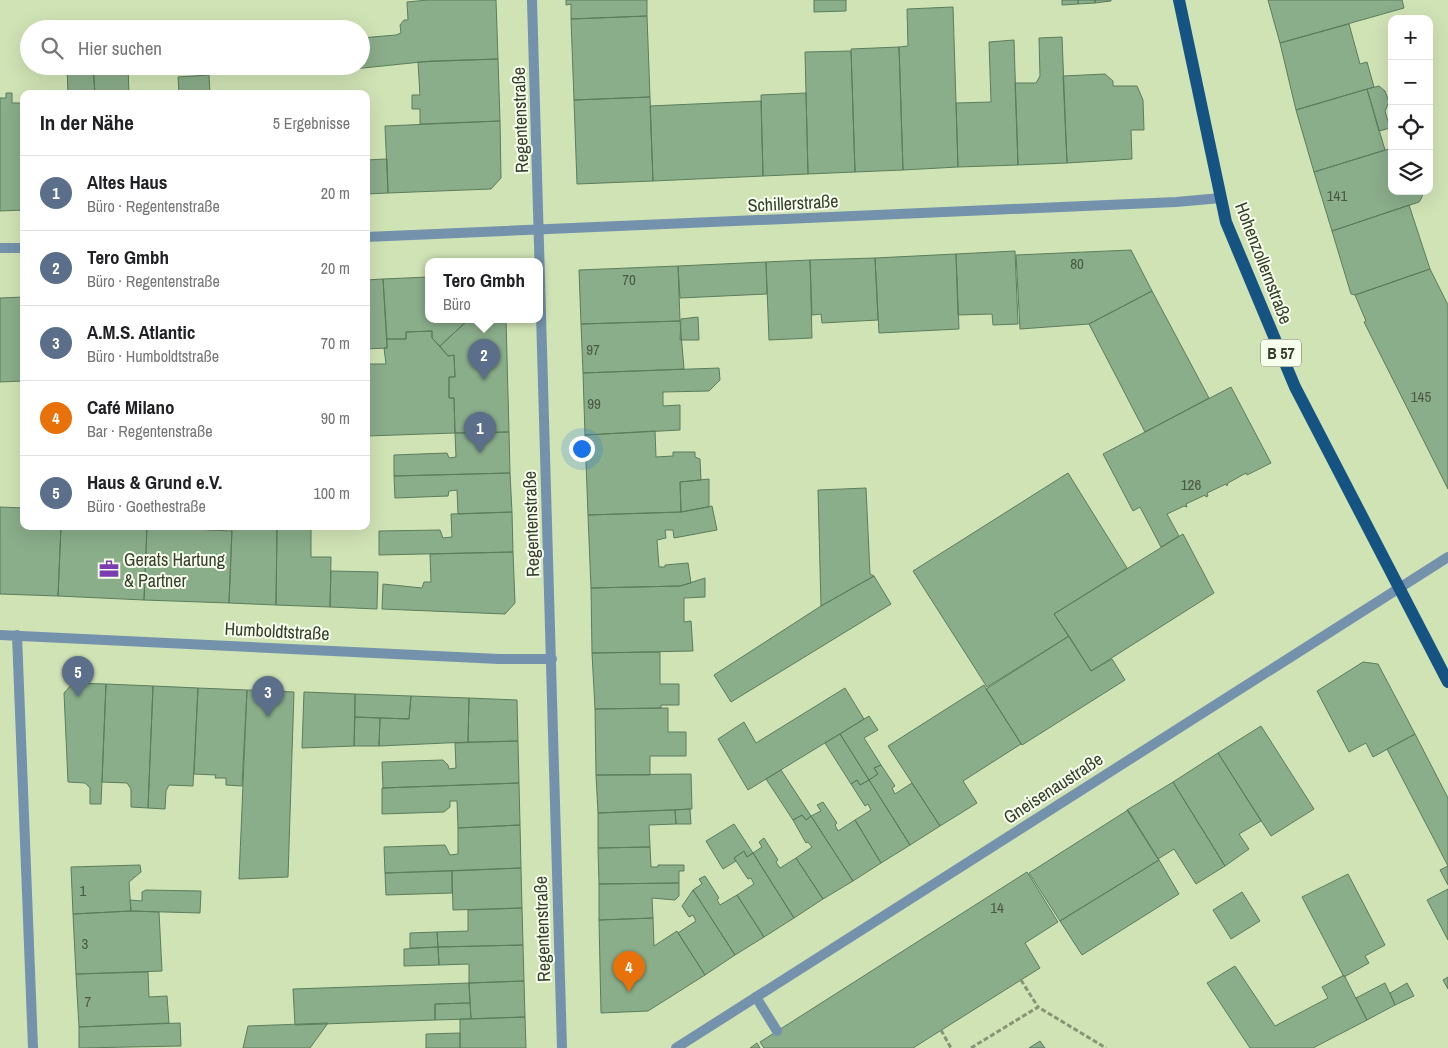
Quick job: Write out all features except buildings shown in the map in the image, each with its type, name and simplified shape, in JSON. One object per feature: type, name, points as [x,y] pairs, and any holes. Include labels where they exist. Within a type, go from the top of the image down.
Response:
[{"type":"main road","name":"Hohenzollernstraße","points":[[1180,0],[1226,222],[1295,387],[1448,682]]},
{"type":"street","name":"Regentenstraße","points":[[532,0],[541,258]]},
{"type":"street","name":"Schillerstraße","points":[[370,237],[540,231],[1221,198]]},
{"type":"street","points":[[0,248],[20,248]]},
{"type":"street","name":"Regentenstraße","points":[[543,323],[562,1048]]},
{"type":"street","name":"Gneisenaustraße","points":[[676,1048],[1448,557]]},
{"type":"street","name":"Humboldtstraße","points":[[0,634],[499,659],[552,659]]},
{"type":"street","points":[[17,635],[33,1048]]},
{"type":"street","points":[[756,997],[777,1031]]},
{"type":"path","points":[[1021,980],[1038,1007],[1106,1048]]},
{"type":"path","points":[[971,1048],[1038,1007]]},
{"type":"path","points":[[941,1030],[950,1048]]},
{"type":"place","name":"Tero Gmbh","points":[[484,380]]},
{"type":"place","name":"Altes Haus","points":[[480,453]]},
{"type":"place","name":"Gerats Hartung & Partner","points":[[109,569]]},
{"type":"place","name":"Haus & Grund e.V.","points":[[78,697]]},
{"type":"place","name":"A.M.S. Atlantic","points":[[268,717]]},
{"type":"place","name":"Café Milano","points":[[629,992]]}]
